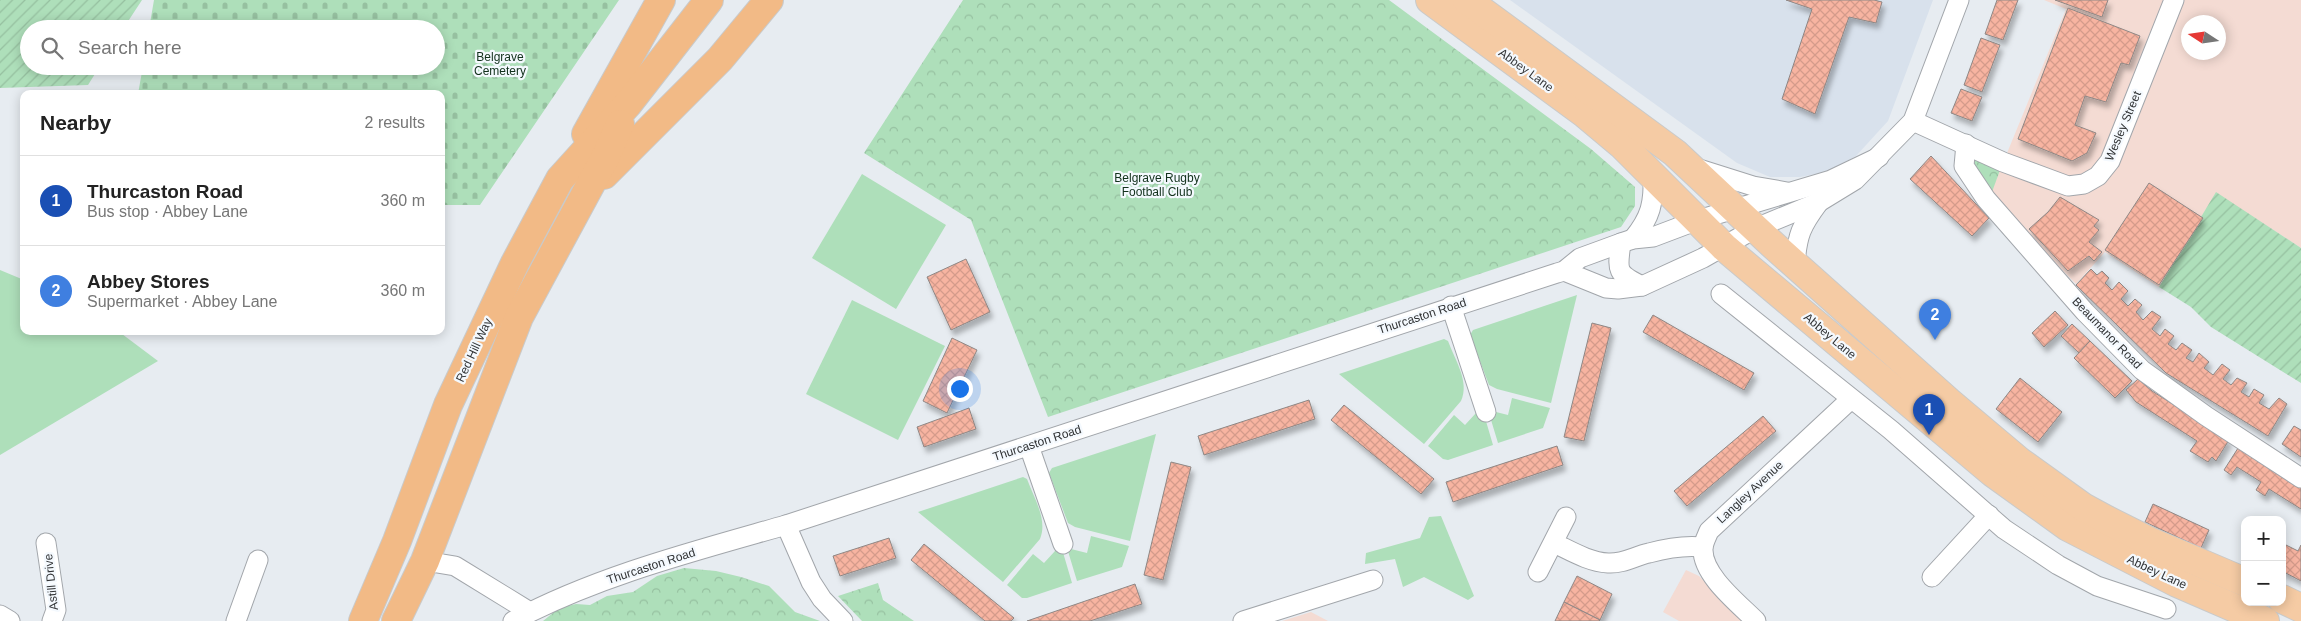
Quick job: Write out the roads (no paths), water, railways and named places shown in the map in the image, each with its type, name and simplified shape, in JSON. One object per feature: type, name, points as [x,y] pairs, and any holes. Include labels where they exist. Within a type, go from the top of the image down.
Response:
[{"type":"highway","points":[[560,179],[662,0]]},
{"type":"highway","name":"Red Hill Way","points":[[363,621],[397,541],[448,405],[515,263],[560,179],[628,104],[709,0]]},
{"type":"highway","points":[[585,194],[720,59],[769,0]]},
{"type":"highway","name":"Red Hill Way","points":[[396,621],[425,561],[519,317],[606,156],[628,104]]},
{"type":"main road","name":"Abbey Lane","points":[[1430,0],[1585,114],[1622,145],[1654,174],[1724,247],[1993,473],[2068,527],[2184,586],[2265,621]]},
{"type":"main road","name":"Abbey Lane","points":[[1467,0],[1675,152],[1795,265],[2018,461],[2083,507],[2151,542],[2241,580]]},
{"type":"main road","points":[[2184,586],[2204,564]]},
{"type":"main road","points":[[2286,601],[2301,608]]},
{"type":"street","name":"Thurcaston Road","points":[[1564,271],[1606,288],[1618,289],[1642,286],[1666,277],[1756,228],[1820,202],[1855,180],[1913,121],[1959,0]]},
{"type":"street","name":"Wesley Street","points":[[1913,121],[2003,162],[2068,186],[2084,184],[2098,176],[2110,161],[2174,0]]},
{"type":"street","name":"Beaumanor Road","points":[[1966,144],[1964,166],[1986,199],[2085,312],[2142,370],[2206,416],[2301,478]]},
{"type":"street","name":"Thurcaston Road","points":[[513,621],[585,587],[717,545],[786,526],[1451,306],[1564,271],[1580,258],[1627,241],[1653,237],[1698,220],[1831,180],[1879,157]]},
{"type":"street","name":"Thurcaston Road","points":[[1688,165],[1753,186],[1791,193]]},
{"type":"street","points":[[1642,286],[1624,277],[1619,271],[1617,264],[1627,241],[1645,225],[1652,210],[1654,174]]},
{"type":"street","name":"Thurcaston Road","points":[[1795,265],[1797,238],[1807,219],[1820,202]]},
{"type":"street","points":[[1721,294],[1891,430],[2004,529],[2058,565],[2097,586],[2163,615],[2184,586]]},
{"type":"street","points":[[1451,306],[1486,412]]},
{"type":"street","name":"Langley Avenue","points":[[1703,547],[1709,530],[1850,398]]},
{"type":"street","points":[[1029,446],[1063,544]]},
{"type":"street","points":[[1932,577],[1989,516]]},
{"type":"street","points":[[1538,572],[1566,517]]},
{"type":"street","points":[[786,526],[811,582],[822,600],[844,621]]},
{"type":"street","name":"Astill Drive","points":[[46,543],[56,610],[52,621]]},
{"type":"street","points":[[1554,543],[1594,560],[1608,563],[1621,562],[1669,549],[1689,546],[1703,547],[1703,560],[1709,572],[1756,621]]},
{"type":"street","points":[[236,621],[258,560]]},
{"type":"street","points":[[425,561],[455,566],[530,612]]},
{"type":"street","points":[[1244,621],[1373,580]]},
{"type":"street","points":[[0,615],[10,621]]},
{"type":"place","name":"Abbey Stores","points":[[1935,340]]},
{"type":"place","name":"Thurcaston Road","points":[[1929,435]]},
{"type":"park label","name":"Belgrave Cemetery","points":[[500,64]]},
{"type":"park label","name":"Belgrave Rugby Football Club","points":[[1157,185]]}]
